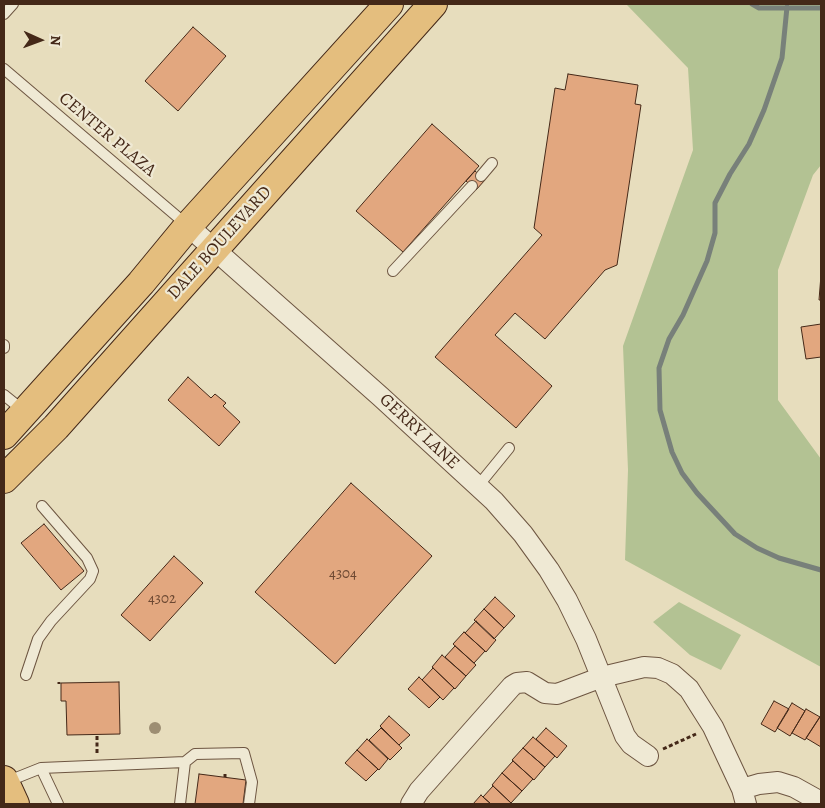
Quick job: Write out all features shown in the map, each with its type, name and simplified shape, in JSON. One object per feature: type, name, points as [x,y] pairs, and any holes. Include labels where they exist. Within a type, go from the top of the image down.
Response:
[{"type":"main road","name":"DALE BOULEVARD","points":[[4,435],[141,283],[188,226],[389,4]]},
{"type":"main road","name":"DALE BOULEVARD","points":[[4,479],[56,427],[433,4]]},
{"type":"street","name":"GERRY LANE","points":[[188,226],[381,397],[478,486],[523,534],[549,570],[567,600],[602,677],[625,736],[631,744],[648,756]]},
{"type":"street","points":[[411,804],[419,790],[512,686],[517,683],[528,682],[545,694],[551,695],[567,691],[602,677],[644,667],[658,668],[672,674],[688,689],[712,727],[744,797],[759,784],[778,782],[794,787],[821,802]]},
{"type":"lane","points":[[4,14],[13,4]]},
{"type":"lane","name":"CENTER PLAZA","points":[[4,69],[188,226]]},
{"type":"lane","points":[[481,176],[492,163]]},
{"type":"lane","points":[[393,271],[472,186]]},
{"type":"lane","points":[[4,395],[25,412]]},
{"type":"lane","points":[[478,486],[509,448]]},
{"type":"lane","points":[[26,675],[38,639],[51,621],[75,597],[92,576],[92,566],[87,558],[42,506]]},
{"type":"lane","points":[[8,789],[41,768],[185,762],[195,754],[244,753],[252,782],[249,804]]},
{"type":"lane","points":[[180,804],[185,762]]},
{"type":"lane","points":[[41,768],[58,804]]},
{"type":"path","points":[[648,756],[712,727]]},
{"type":"green space","points":[[626,4],[821,4],[821,165],[813,175],[778,270],[778,400],[821,459],[821,667],[625,560],[628,470],[623,346],[693,150],[688,68]]},
{"type":"green space","points":[[679,602],[741,635],[721,670],[690,655],[653,622]]},
{"type":"building","points":[[193,27],[226,56],[178,111],[145,81]]},
{"type":"building","points":[[568,74],[638,85],[635,104],[641,105],[617,265],[605,270],[545,339],[515,313],[495,335],[552,386],[516,428],[435,357],[542,235],[534,228],[555,88],[565,90]]},
{"type":"building","points":[[432,124],[479,166],[403,252],[356,211]]},
{"type":"building","points":[[475,171],[485,180],[476,190],[466,181]]},
{"type":"building","points":[[821,275],[821,300],[819,300]]},
{"type":"building","points":[[821,324],[821,357],[806,359],[801,327]]},
{"type":"building","points":[[188,377],[211,398],[215,394],[226,403],[223,406],[240,422],[219,446],[168,400]]},
{"type":"building","points":[[351,483],[432,556],[335,664],[255,592]]},
{"type":"building","points":[[44,524],[84,571],[61,590],[21,543]]},
{"type":"building","points":[[174,556],[203,583],[150,641],[121,615]]},
{"type":"building","points":[[495,597],[515,616],[504,628],[484,609]]},
{"type":"building","points":[[484,609],[504,628],[494,639],[474,620]]},
{"type":"building","points":[[476,621],[496,640],[486,652],[465,633]]},
{"type":"building","points":[[464,632],[485,651],[474,663],[453,644]]},
{"type":"building","points":[[455,646],[476,665],[466,676],[445,657]]},
{"type":"building","points":[[442,655],[466,676],[455,689],[432,667]]},
{"type":"building","points":[[433,668],[454,688],[443,700],[422,680]]},
{"type":"building","points":[[419,677],[440,697],[429,708],[408,689]]},
{"type":"building","points":[[119,682],[120,734],[67,735],[66,701],[61,701],[61,683]]},
{"type":"building","points":[[774,701],[789,709],[775,732],[761,724]]},
{"type":"building","points":[[792,703],[805,711],[790,736],[777,728]]},
{"type":"building","points":[[806,709],[820,717],[805,740],[792,733]]},
{"type":"building","points":[[821,715],[821,747],[806,738]]},
{"type":"building","points":[[389,716],[410,735],[399,745],[380,726]]},
{"type":"building","points":[[381,728],[402,748],[390,760],[369,740]]},
{"type":"building","points":[[546,728],[567,746],[557,758],[536,739]]},
{"type":"building","points":[[533,737],[555,756],[545,767],[523,748]]},
{"type":"building","points":[[367,739],[388,759],[379,770],[357,750]]},
{"type":"building","points":[[523,748],[545,767],[534,780],[512,760]]},
{"type":"building","points":[[357,750],[378,769],[366,781],[345,763]]},
{"type":"building","points":[[513,761],[533,779],[522,791],[502,773]]},
{"type":"building","points":[[502,773],[522,791],[511,803],[492,785]]},
{"type":"building","points":[[199,774],[246,780],[243,804],[195,804]]},
{"type":"building","points":[[493,786],[513,804],[491,804],[483,797]]},
{"type":"building","points":[[481,795],[483,797],[491,804],[473,804]]},
{"type":"waterway","points":[[752,4],[759,8],[821,8]]},
{"type":"waterway","points":[[787,7],[782,58],[764,110],[749,144],[715,203],[715,233],[707,261],[683,315],[669,339],[659,368],[660,410],[672,452],[682,473],[697,493],[735,534],[757,548],[779,558],[821,570]]}]
